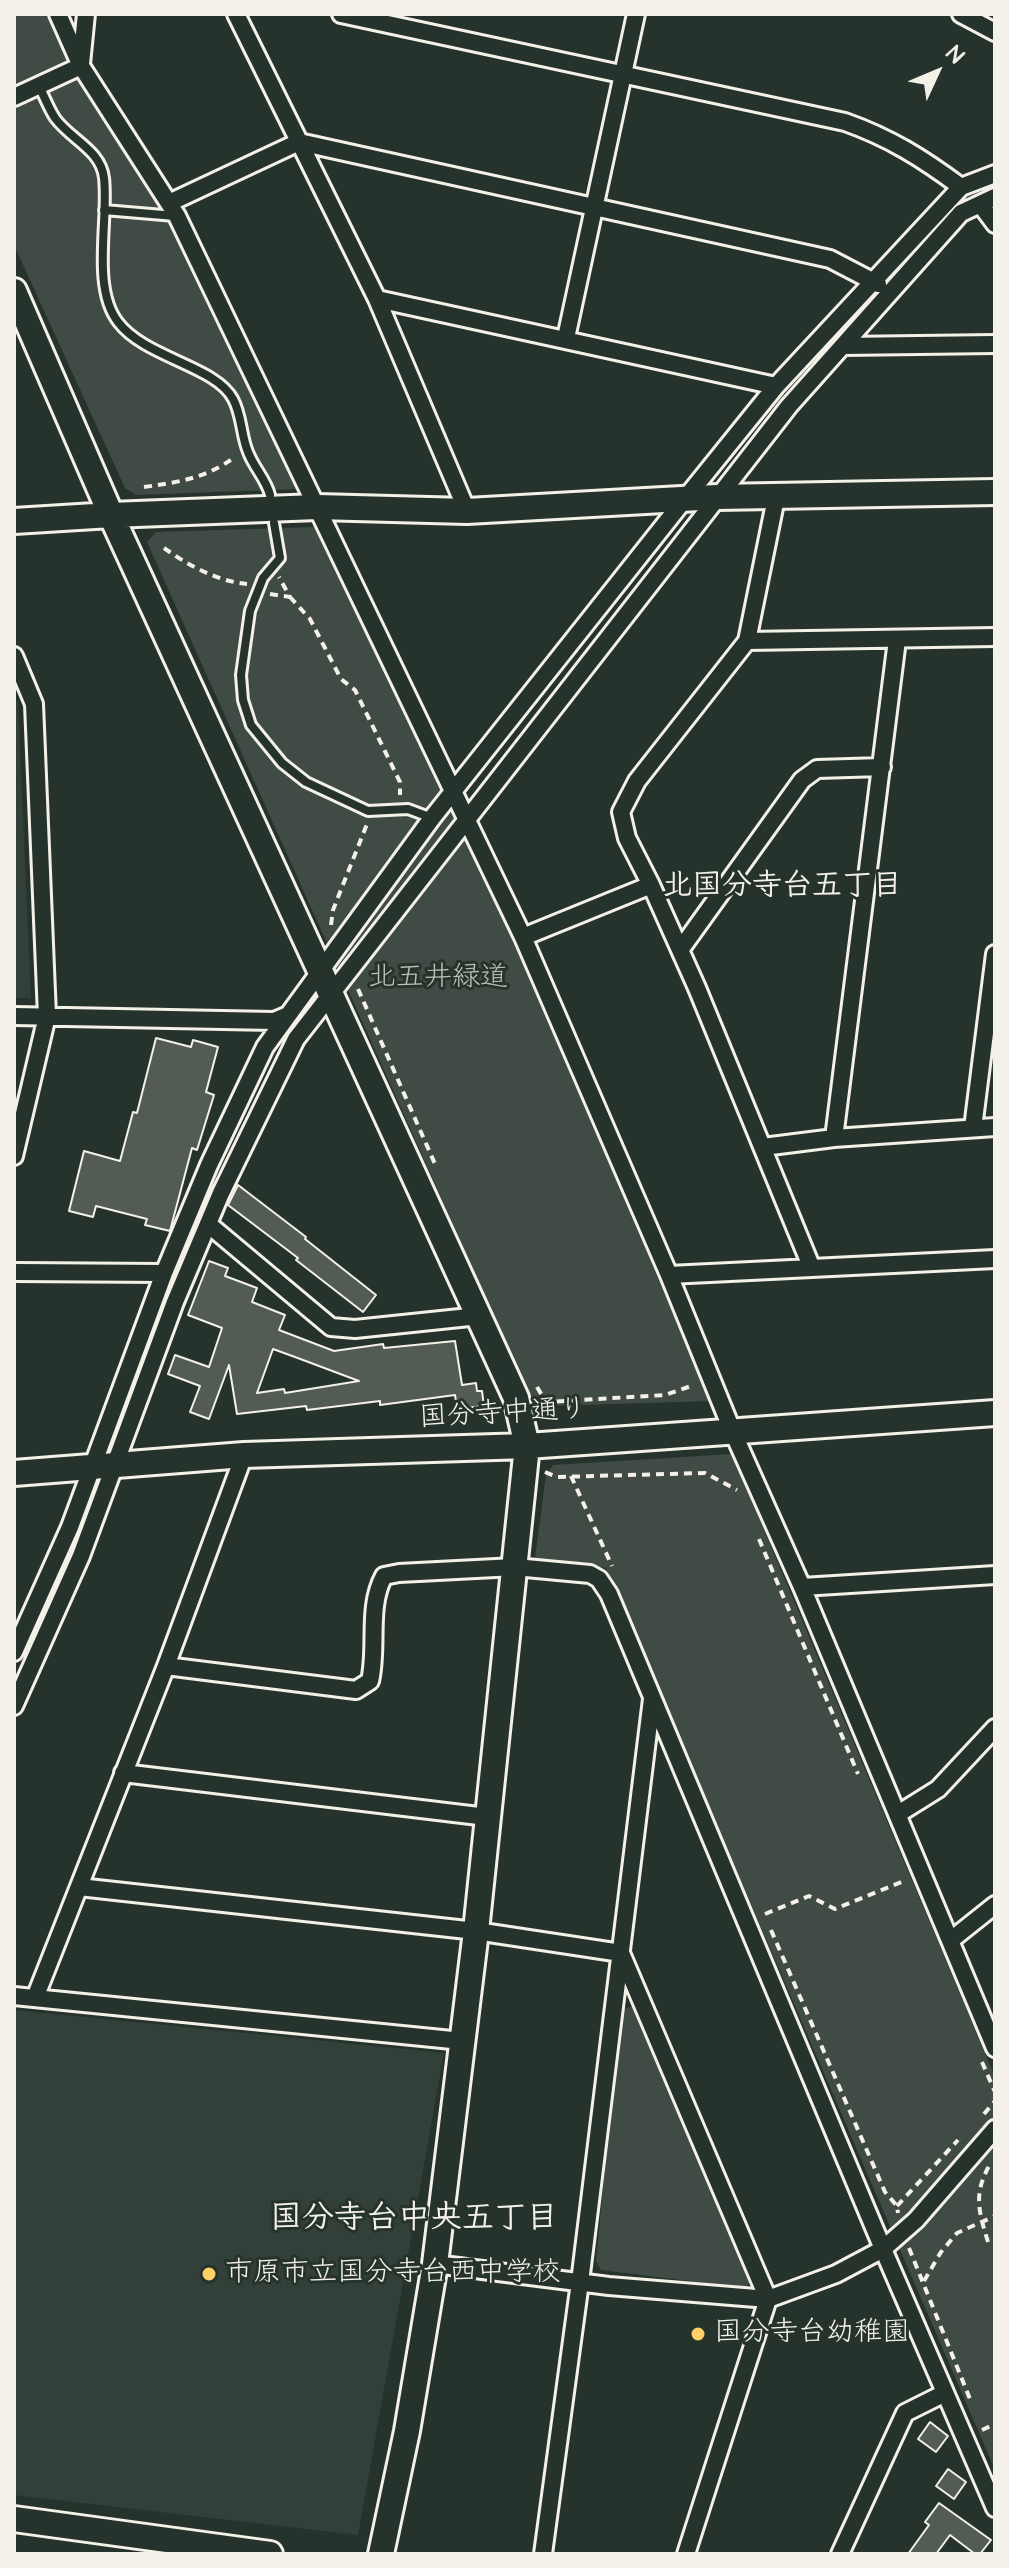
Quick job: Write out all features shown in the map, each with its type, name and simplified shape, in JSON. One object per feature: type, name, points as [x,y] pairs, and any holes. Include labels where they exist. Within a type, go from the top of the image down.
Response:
[{"type":"street","points":[[58,14],[81,66],[173,209],[468,816],[669,1275],[995,2048]]},
{"type":"street","points":[[81,66],[86,14]]},
{"type":"street","points":[[236,14],[377,299],[467,511]]},
{"type":"street","points":[[341,14],[845,122],[883,136],[920,157],[961,187]]},
{"type":"street","points":[[566,338],[636,14]]},
{"type":"street","points":[[961,14],[995,32]]},
{"type":"street","points":[[14,97],[81,66]]},
{"type":"street","points":[[173,209],[299,142],[830,259],[872,279],[890,294]]},
{"type":"street","points":[[14,1652],[70,1527],[164,1273],[209,1165],[259,1060],[288,1015],[432,818],[776,386],[872,279],[961,187],[995,174]]},
{"type":"street","points":[[14,1706],[81,1556],[175,1302],[290,1050],[468,816],[789,406],[961,213],[988,201],[995,224]]},
{"type":"street","points":[[14,291],[111,515],[516,1398],[527,1446],[476,1931],[435,2264],[407,2431],[381,2554]]},
{"type":"street","points":[[377,299],[776,386]]},
{"type":"street","points":[[843,346],[995,344]]},
{"type":"street","points":[[14,521],[317,507],[467,511],[717,497],[995,492]]},
{"type":"street","points":[[776,498],[747,641],[637,781],[621,812],[627,838],[680,950],[811,1266]]},
{"type":"street","points":[[747,641],[995,637]]},
{"type":"street","points":[[834,1138],[897,640]]},
{"type":"street","points":[[14,656],[34,704],[47,1016],[17,1132],[14,1156]]},
{"type":"street","points":[[680,950],[802,780],[817,769],[882,767]]},
{"type":"street","points":[[523,937],[651,885]]},
{"type":"street","points":[[973,1128],[995,954]]},
{"type":"street","points":[[14,1016],[274,1021],[288,1015]]},
{"type":"street","points":[[14,1077],[32,1078]]},
{"type":"street","points":[[763,1147],[834,1138],[995,1127]]},
{"type":"street","points":[[208,1224],[331,1327],[355,1329],[479,1316]]},
{"type":"street","points":[[669,1275],[995,1259]]},
{"type":"street","points":[[14,1272],[164,1273]]},
{"type":"street","name":"国分寺中通り","points":[[14,1473],[244,1455],[527,1446],[995,1413]]},
{"type":"street","points":[[35,1998],[166,1666],[244,1455]]},
{"type":"street","points":[[166,1666],[356,1690],[370,1681],[376,1591],[384,1576],[515,1567],[590,1574],[599,1579],[609,1594],[883,2249],[995,2508]]},
{"type":"street","points":[[802,1587],[995,1575]]},
{"type":"street","points":[[543,2554],[652,1698]]},
{"type":"street","points":[[898,1814],[938,1789],[995,1728]]},
{"type":"street","points":[[123,1773],[487,1817]]},
{"type":"street","points":[[79,1887],[476,1931],[621,1953]]},
{"type":"street","points":[[951,1940],[995,1905]]},
{"type":"street","points":[[621,1953],[768,2299],[686,2554]]},
{"type":"street","points":[[14,1996],[462,2041]]},
{"type":"street","points":[[435,2264],[580,2282],[768,2299],[836,2274],[883,2249],[916,2220],[995,2129]]},
{"type":"street","points":[[840,2554],[905,2413],[945,2393]]},
{"type":"street","points":[[14,2519],[230,2551],[270,2554]]},
{"type":"lane","points":[[39,86],[55,118],[93,152],[104,176],[102,254],[107,296],[116,321],[142,345],[209,376],[233,398],[247,448],[270,495]]},
{"type":"lane","points":[[104,210],[173,209]]},
{"type":"lane","points":[[274,523],[280,558],[263,578],[250,611],[241,675],[243,700],[251,725],[282,763],[306,782],[368,811],[408,809],[432,818]]},
{"type":"path","points":[[144,487],[169,484],[214,471],[247,448]]},
{"type":"path","points":[[164,548],[192,567],[290,597]]},
{"type":"path","points":[[274,568],[290,597],[310,619],[341,679],[355,690],[400,782],[401,809]]},
{"type":"path","points":[[330,933],[333,910],[373,811]]},
{"type":"path","points":[[546,1402],[665,1395],[711,1379]]},
{"type":"path","points":[[544,1471],[557,1477],[705,1473],[737,1490]]},
{"type":"path","points":[[765,1914],[809,1896],[835,1909],[904,1881]]},
{"type":"path","points":[[973,2125],[995,2101]]},
{"type":"path","points":[[897,2206],[962,2136]]},
{"type":"path","points":[[988,2242],[977,2195],[990,2164]]},
{"type":"path","points":[[924,2281],[941,2252],[957,2233],[995,2216]]},
{"type":"path","points":[[902,2232],[971,2403]]},
{"type":"path","points":[[988,2443],[982,2430],[995,2424]]},
{"type":"shaded area","points":[[14,694],[18,703],[31,998],[14,998]]},
{"type":"shaded area","name":"市原市立国分寺台西中学校","points":[[14,2010],[444,2053],[358,2535],[14,2495]]},
{"type":"green space","points":[[14,14],[48,14],[81,87],[161,203],[299,489],[136,495],[125,488],[14,245]]},
{"type":"green space","name":"北五井緑道","points":[[317,527],[517,944],[712,1401],[546,1406],[531,1398],[147,542],[156,532]]},
{"type":"green space","points":[[732,1454],[995,2077],[995,2470],[606,1568],[535,1558],[546,1475],[553,1465]]},
{"type":"green space","points":[[633,2006],[751,2280],[746,2288],[601,2270],[596,2261],[620,2010]]},
{"type":"building","points":[[156,1038],[191,1047],[193,1040],[218,1047],[206,1092],[214,1095],[197,1150],[192,1148],[170,1231],[145,1225],[147,1219],[96,1206],[93,1217],[69,1211],[84,1151],[120,1161],[133,1112],[137,1113]]},
{"type":"building","points":[[238,1185],[376,1295],[363,1312],[228,1205]]},
{"type":"building","points":[[209,1261],[228,1268],[225,1276],[257,1288],[252,1302],[285,1315],[279,1330],[334,1351],[383,1344],[384,1348],[455,1341],[462,1385],[476,1383],[477,1391],[482,1391],[484,1406],[457,1409],[455,1395],[380,1405],[380,1401],[237,1414],[229,1365],[209,1419],[190,1412],[200,1386],[168,1374],[175,1355],[209,1367],[222,1328],[188,1315]],"holes":[[[273,1349],[359,1381],[285,1393],[284,1389],[257,1393]]]},
{"type":"building","points":[[930,2422],[948,2436],[936,2452],[918,2439]]},
{"type":"building","points":[[948,2469],[966,2482],[954,2499],[936,2486]]},
{"type":"building","points":[[939,2503],[991,2540],[980,2554],[975,2554],[950,2535],[936,2554],[908,2554],[929,2525],[925,2522]]},
{"type":"place","name":"市原市立国分寺台西中学校","points":[[209,2274]]},
{"type":"place","name":"国分寺台幼稚園","points":[[698,2334]]},
{"type":"district","name":"北国分寺台五丁目","points":[[782,888]]},
{"type":"district","name":"国分寺台中央五丁目","points":[[414,2220]]}]
